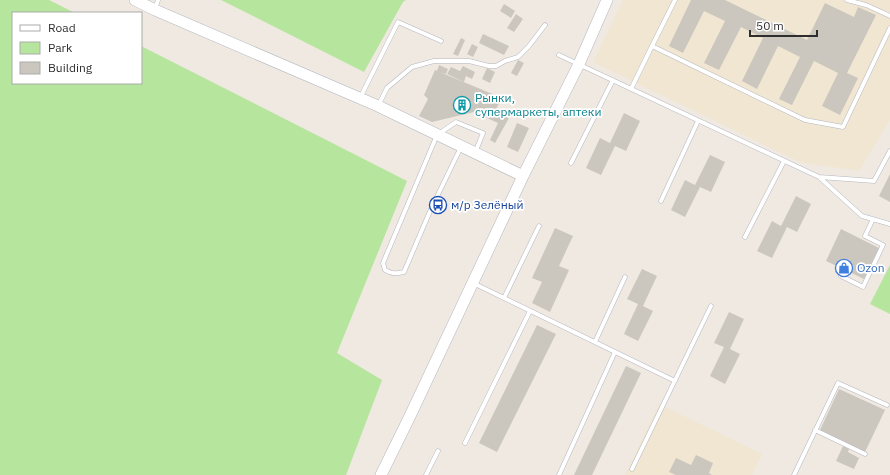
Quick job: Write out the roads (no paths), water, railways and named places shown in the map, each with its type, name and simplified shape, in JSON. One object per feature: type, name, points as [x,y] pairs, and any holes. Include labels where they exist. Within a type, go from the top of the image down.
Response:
[{"type":"street","points":[[135,0],[156,5],[378,106],[523,176]]},
{"type":"street","points":[[381,475],[523,176],[579,64],[607,0]]},
{"type":"lane","points":[[631,89],[675,0]]},
{"type":"lane","points":[[847,0],[866,5],[890,16]]},
{"type":"lane","points":[[360,98],[398,22],[441,41]]},
{"type":"lane","points":[[378,106],[387,88],[412,67],[441,61],[469,61],[489,66],[496,66],[505,61],[518,57],[529,46],[545,25]]},
{"type":"lane","points":[[652,46],[805,120],[843,127],[890,28]]},
{"type":"lane","points":[[559,55],[819,177],[862,216],[890,224]]},
{"type":"lane","points":[[571,163],[613,80]]},
{"type":"lane","points":[[661,201],[698,121]]},
{"type":"lane","points":[[462,146],[431,209],[404,272],[392,274],[385,270],[383,263],[437,135],[456,122],[483,133],[475,153]]},
{"type":"lane","points":[[819,177],[874,181],[890,151]]},
{"type":"lane","points":[[745,237],[784,161]]},
{"type":"lane","points":[[841,276],[863,287],[883,245],[866,236],[873,219]]},
{"type":"lane","points":[[504,298],[539,226]]},
{"type":"lane","points":[[595,342],[625,277]]},
{"type":"lane","points":[[472,283],[675,381]]},
{"type":"lane","points":[[632,469],[710,306]]},
{"type":"lane","points":[[465,443],[530,311]]},
{"type":"lane","points":[[559,475],[615,352]]},
{"type":"lane","points":[[794,475],[838,383],[887,406]]},
{"type":"lane","points":[[815,430],[865,454]]},
{"type":"lane","points":[[426,475],[438,451]]},
{"type":"place","name":"Рынки, супермаркеты, аптеки","points":[[462,105]]},
{"type":"place","name":"м/р Зелёный","points":[[438,205]]},
{"type":"place","name":"Ozon","points":[[844,268]]}]
